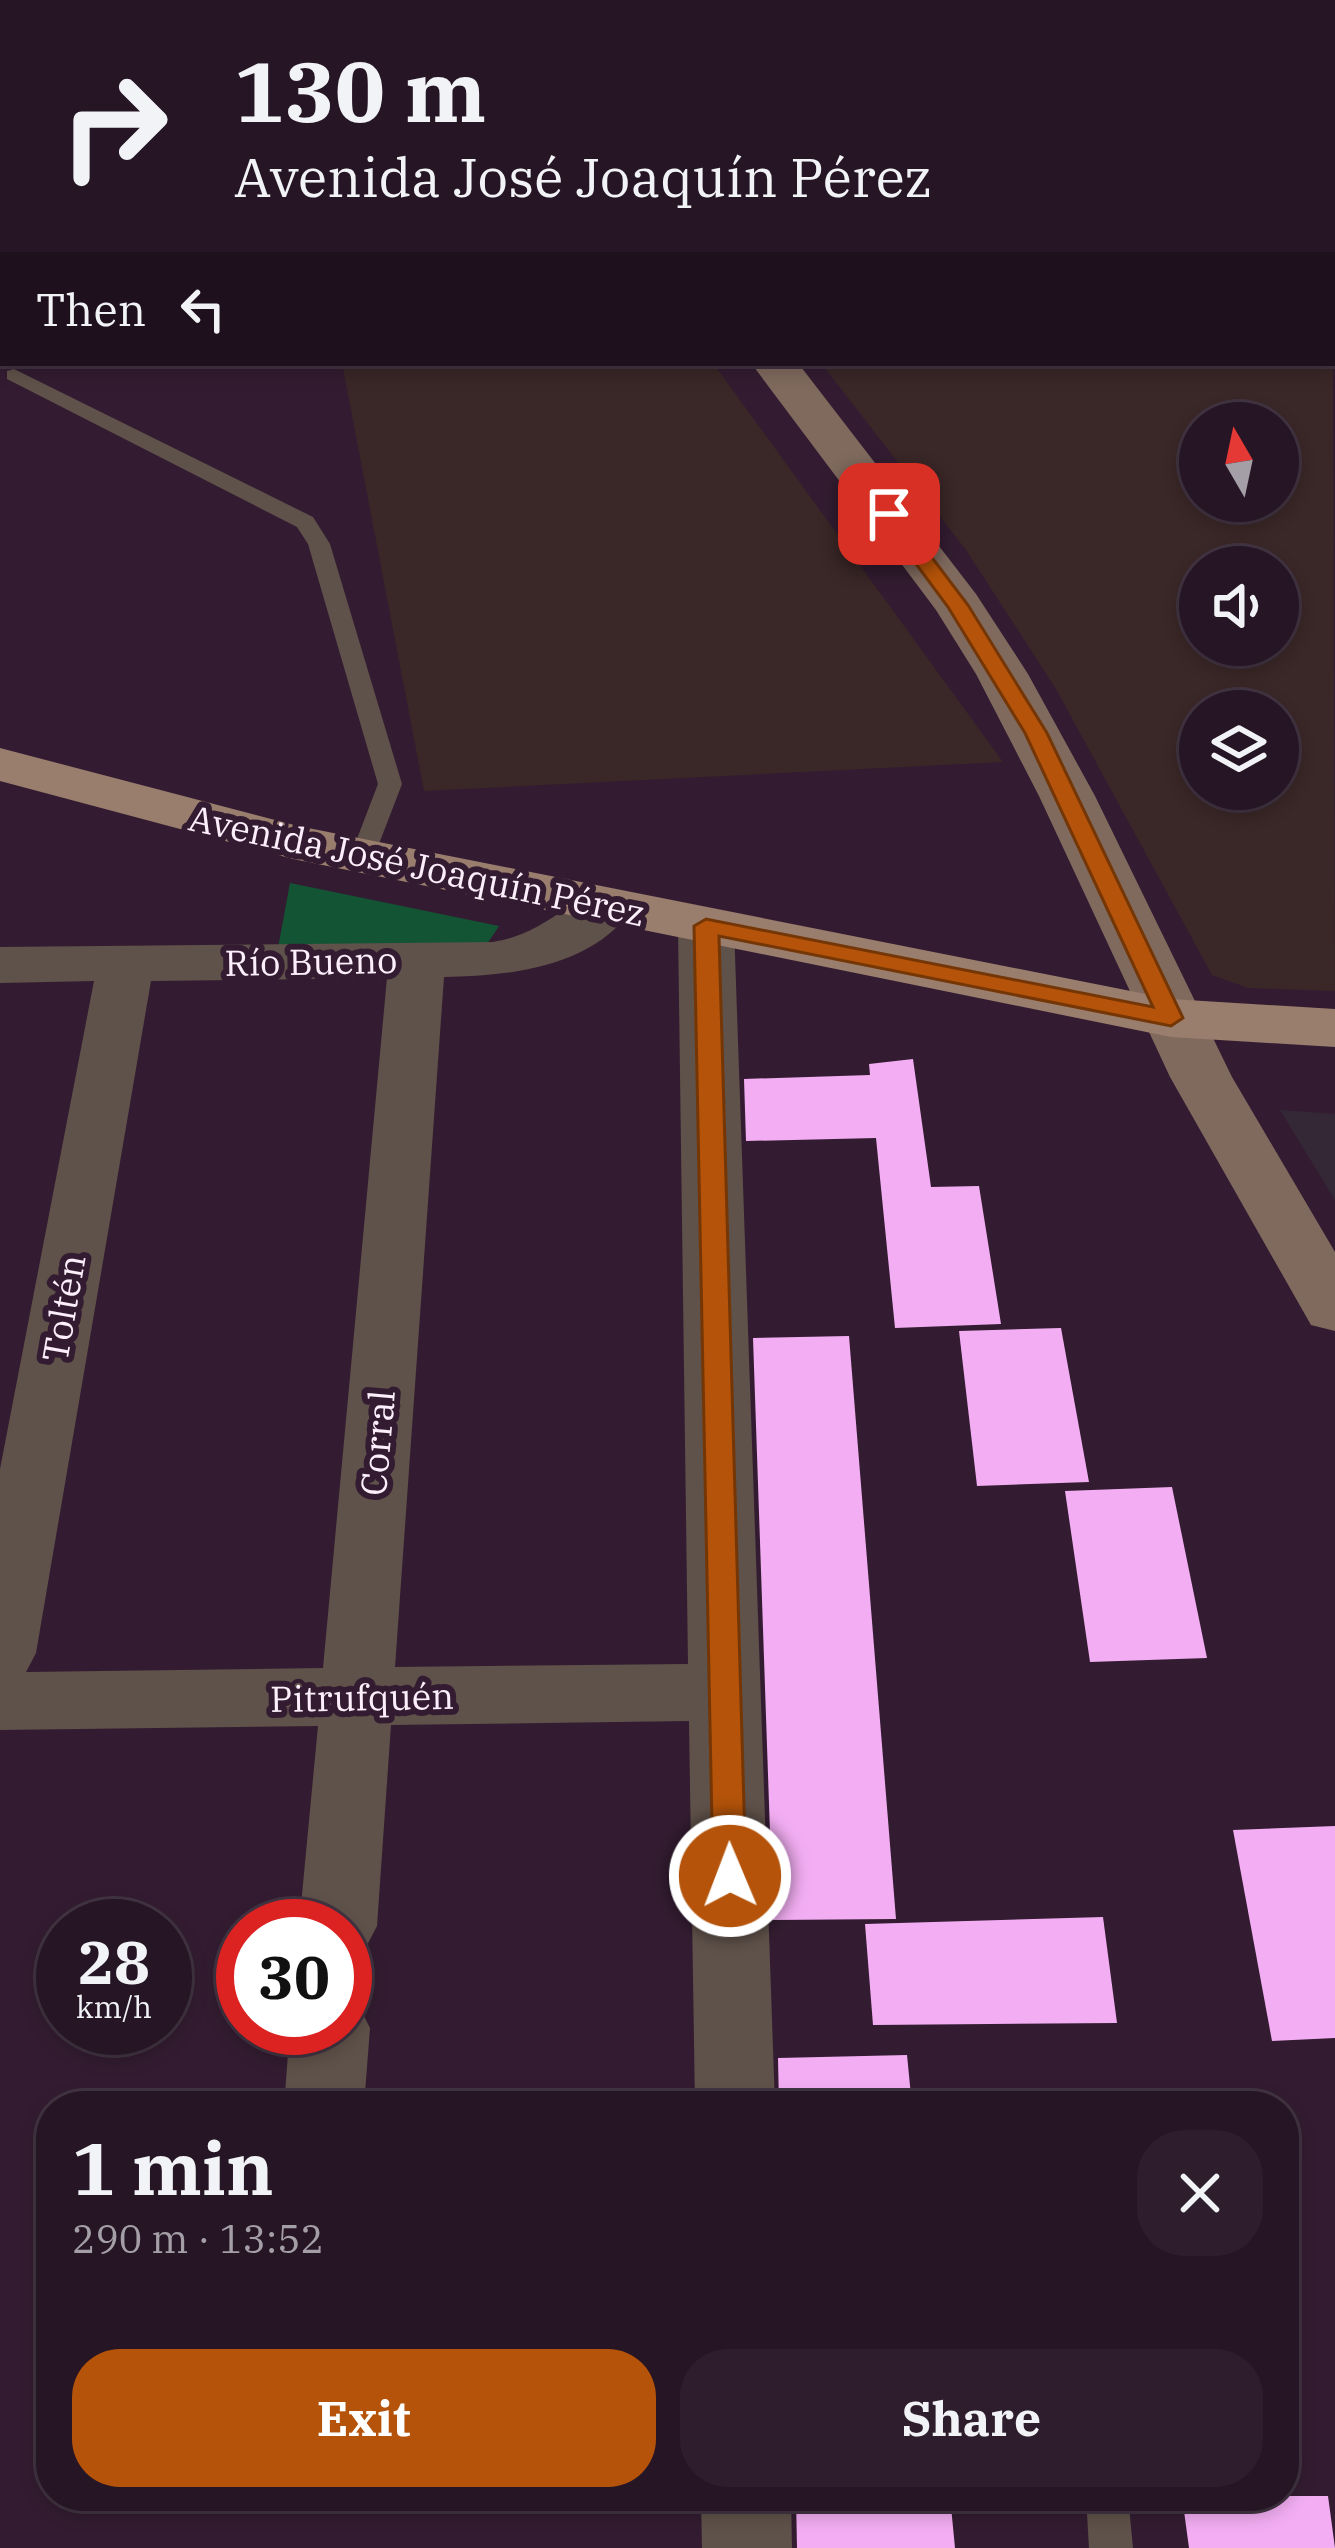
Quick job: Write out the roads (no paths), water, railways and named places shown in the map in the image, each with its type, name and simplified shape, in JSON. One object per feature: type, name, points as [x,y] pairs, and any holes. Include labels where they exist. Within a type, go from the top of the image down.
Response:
[{"type":"main road","points":[[776,366],[958,605],[1002,674],[1067,796],[1171,1018],[1335,1308]]},
{"type":"main road","name":"Avenida José Joaquín Pérez","points":[[0,764],[203,821],[363,857],[1171,1018],[1335,1028]]},
{"type":"street","name":"Río Bueno","points":[[0,965],[493,959],[567,939],[607,906]]},
{"type":"street","points":[[706,926],[736,2091]]},
{"type":"street","name":"Corral","points":[[340,1899],[417,960]]},
{"type":"street","name":"Toltén","points":[[0,1652],[126,964]]},
{"type":"street","name":"Pitrufquén","points":[[0,1701],[725,1692]]},
{"type":"street","points":[[325,2091],[328,2055]]},
{"type":"street","points":[[746,2511],[747,2548]]},
{"type":"lane","points":[[14,374],[305,522],[319,544],[390,784],[363,857]]},
{"type":"lane","points":[[1108,2511],[1111,2548]]}]
